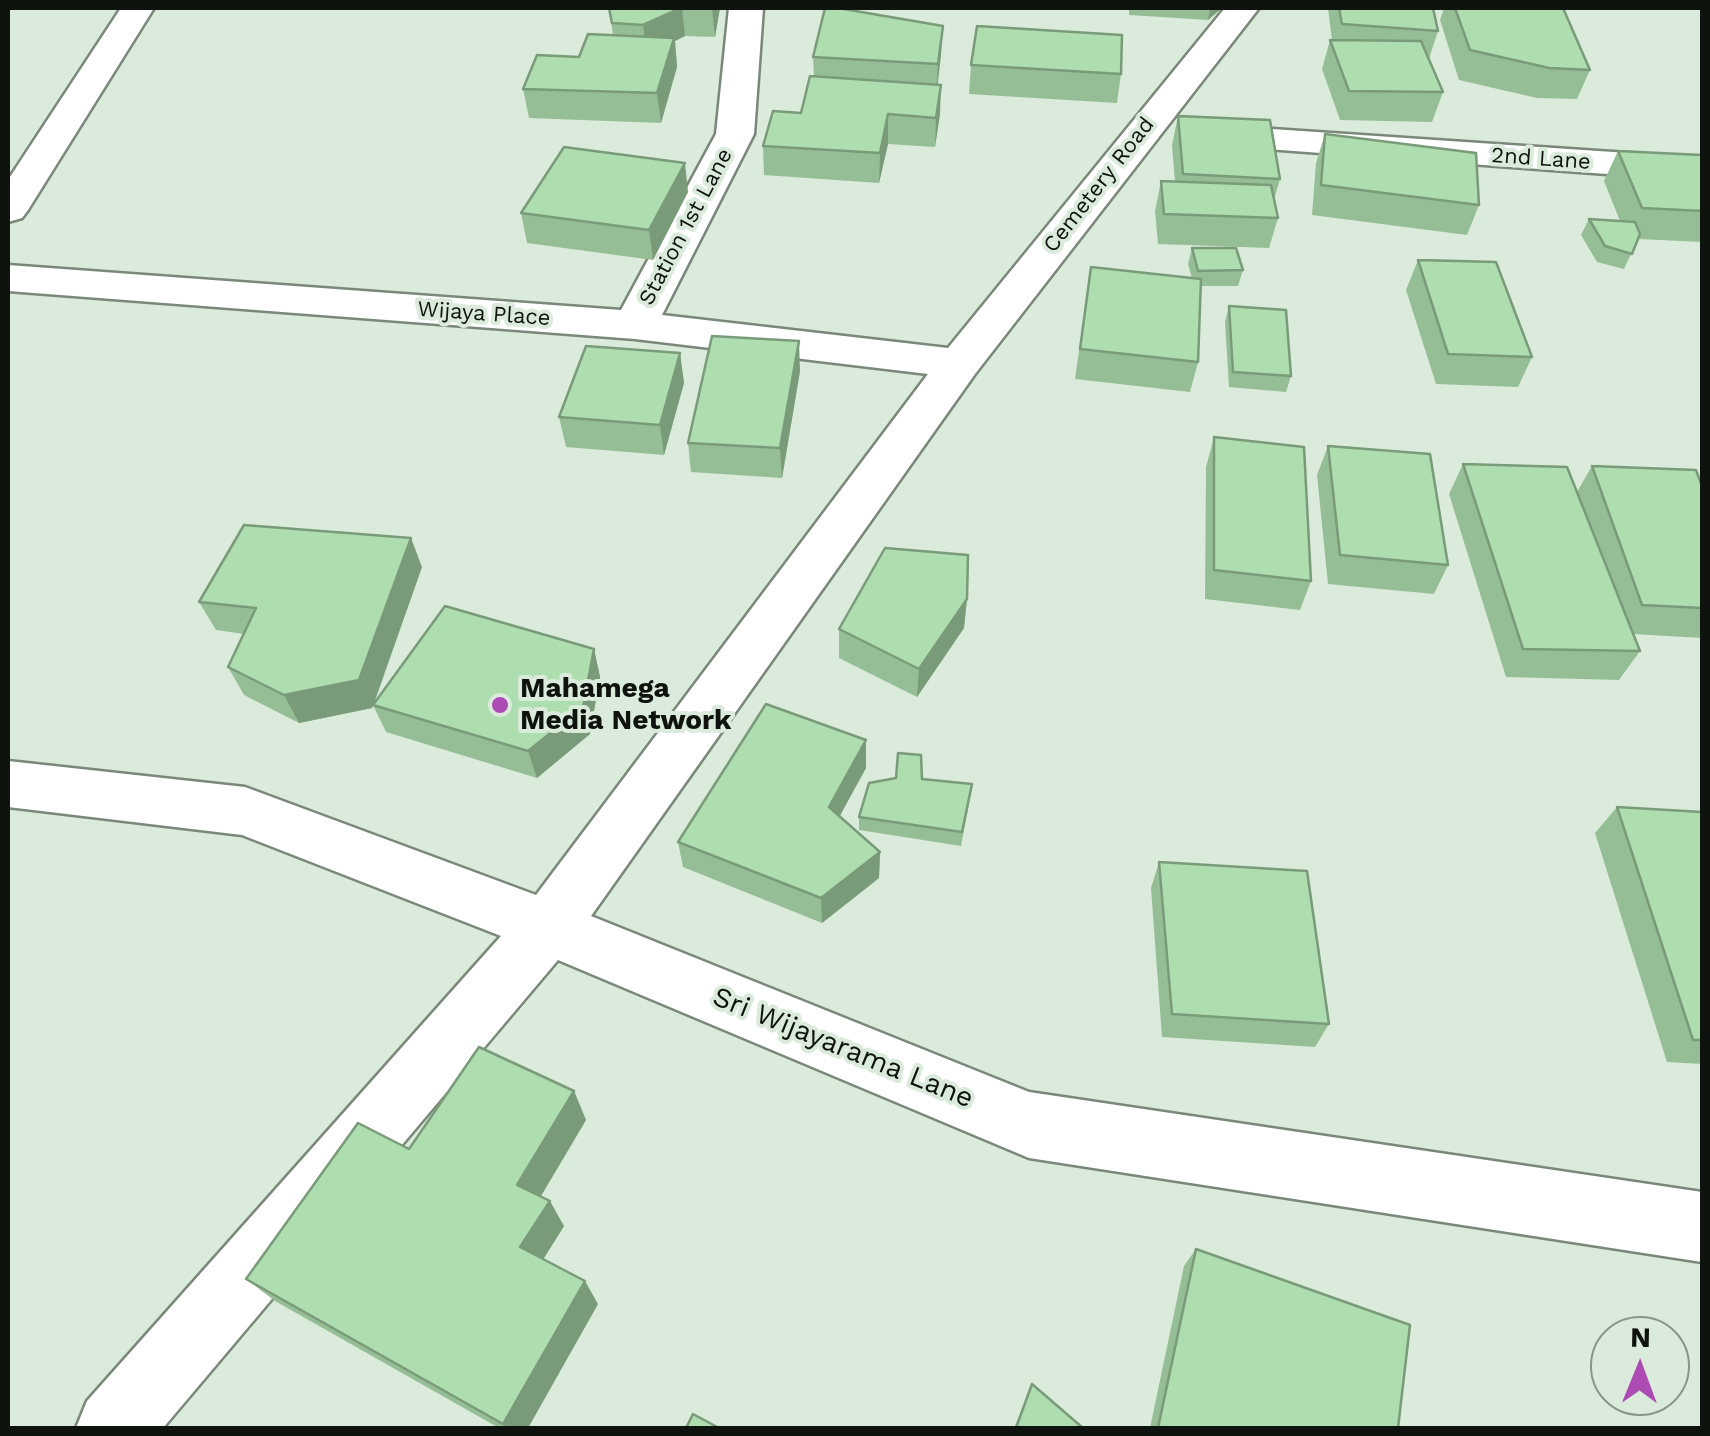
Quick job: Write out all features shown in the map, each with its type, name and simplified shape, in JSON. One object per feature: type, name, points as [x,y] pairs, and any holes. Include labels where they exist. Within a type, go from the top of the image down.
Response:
[{"type":"street","points":[[8,210],[137,8]]},
{"type":"street","name":"Station 1st Lane","points":[[634,325],[735,134],[746,8]]},
{"type":"street","name":"Cemetery Road","points":[[114,1428],[548,926],[959,364],[1140,131],[1242,8]]},
{"type":"street","name":"2nd Lane","points":[[1140,131],[1702,170]]},
{"type":"street","name":"Wijaya Place","points":[[8,278],[634,325],[959,364]]},
{"type":"street","name":"Sri Wijayarama Lane","points":[[8,784],[245,811],[548,926],[1029,1125],[1702,1227]]},
{"type":"building","points":[[609,8],[681,8],[643,25],[612,23]]},
{"type":"building","points":[[825,8],[943,26],[938,64],[813,57]]},
{"type":"building","points":[[1339,8],[1433,8],[1438,31],[1342,24]]},
{"type":"building","points":[[1455,8],[1563,8],[1590,70],[1549,68],[1470,50]]},
{"type":"building","points":[[977,26],[1122,35],[1121,74],[971,65]]},
{"type":"building","points":[[588,34],[674,38],[657,93],[523,89],[537,55],[579,57]]},
{"type":"building","points":[[1330,40],[1421,41],[1443,92],[1349,91]]},
{"type":"building","points":[[810,76],[941,85],[936,118],[888,114],[880,153],[763,146],[773,111],[801,113]]},
{"type":"building","points":[[1178,116],[1270,120],[1280,179],[1183,174]]},
{"type":"building","points":[[1325,134],[1476,153],[1479,205],[1321,185]]},
{"type":"building","points":[[564,147],[685,163],[649,230],[521,213]]},
{"type":"building","points":[[1618,151],[1702,155],[1702,211],[1642,208]]},
{"type":"building","points":[[1161,181],[1271,185],[1278,218],[1164,214]]},
{"type":"building","points":[[1589,219],[1635,222],[1640,234],[1632,254],[1605,246]]},
{"type":"building","points":[[1192,248],[1236,248],[1243,270],[1198,271]]},
{"type":"building","points":[[1418,260],[1496,262],[1532,357],[1448,354]]},
{"type":"building","points":[[1091,267],[1201,279],[1198,362],[1080,349]]},
{"type":"building","points":[[1229,306],[1286,310],[1291,376],[1233,372]]},
{"type":"building","points":[[712,336],[799,341],[780,448],[688,443]]},
{"type":"building","points":[[586,346],[680,353],[660,425],[559,417]]},
{"type":"building","points":[[1214,437],[1304,447],[1311,581],[1214,570]]},
{"type":"building","points":[[1328,446],[1430,454],[1448,565],[1340,555]]},
{"type":"building","points":[[1463,464],[1567,467],[1640,651],[1523,649]]},
{"type":"building","points":[[1592,466],[1696,470],[1702,486],[1702,608],[1642,605]]},
{"type":"building","points":[[244,525],[411,538],[359,680],[284,695],[228,667],[256,608],[199,602]]},
{"type":"building","points":[[885,548],[968,555],[967,599],[919,669],[839,629]]},
{"type":"building","name":"Mahamega Media Network","points":[[445,606],[594,649],[583,707],[528,751],[373,705]]},
{"type":"building","points":[[766,704],[866,740],[829,807],[880,852],[821,898],[678,842]]},
{"type":"building","points":[[898,753],[921,755],[922,779],[972,784],[962,832],[859,817],[869,783],[896,778]]},
{"type":"building","points":[[1617,807],[1702,812],[1702,1040],[1693,1040]]},
{"type":"building","points":[[1159,862],[1307,871],[1329,1024],[1172,1014]]},
{"type":"building","points":[[479,1047],[574,1091],[517,1185],[550,1201],[520,1247],[585,1281],[503,1424],[246,1279],[358,1123],[409,1149]]},
{"type":"building","points":[[1196,1249],[1410,1325],[1398,1428],[1158,1428]]},
{"type":"building","points":[[1032,1384],[1083,1428],[1016,1428]]},
{"type":"building","points":[[693,1414],[719,1428],[686,1428]]},
{"type":"place","name":"Mahamega Media Network","points":[[500,705]]}]
